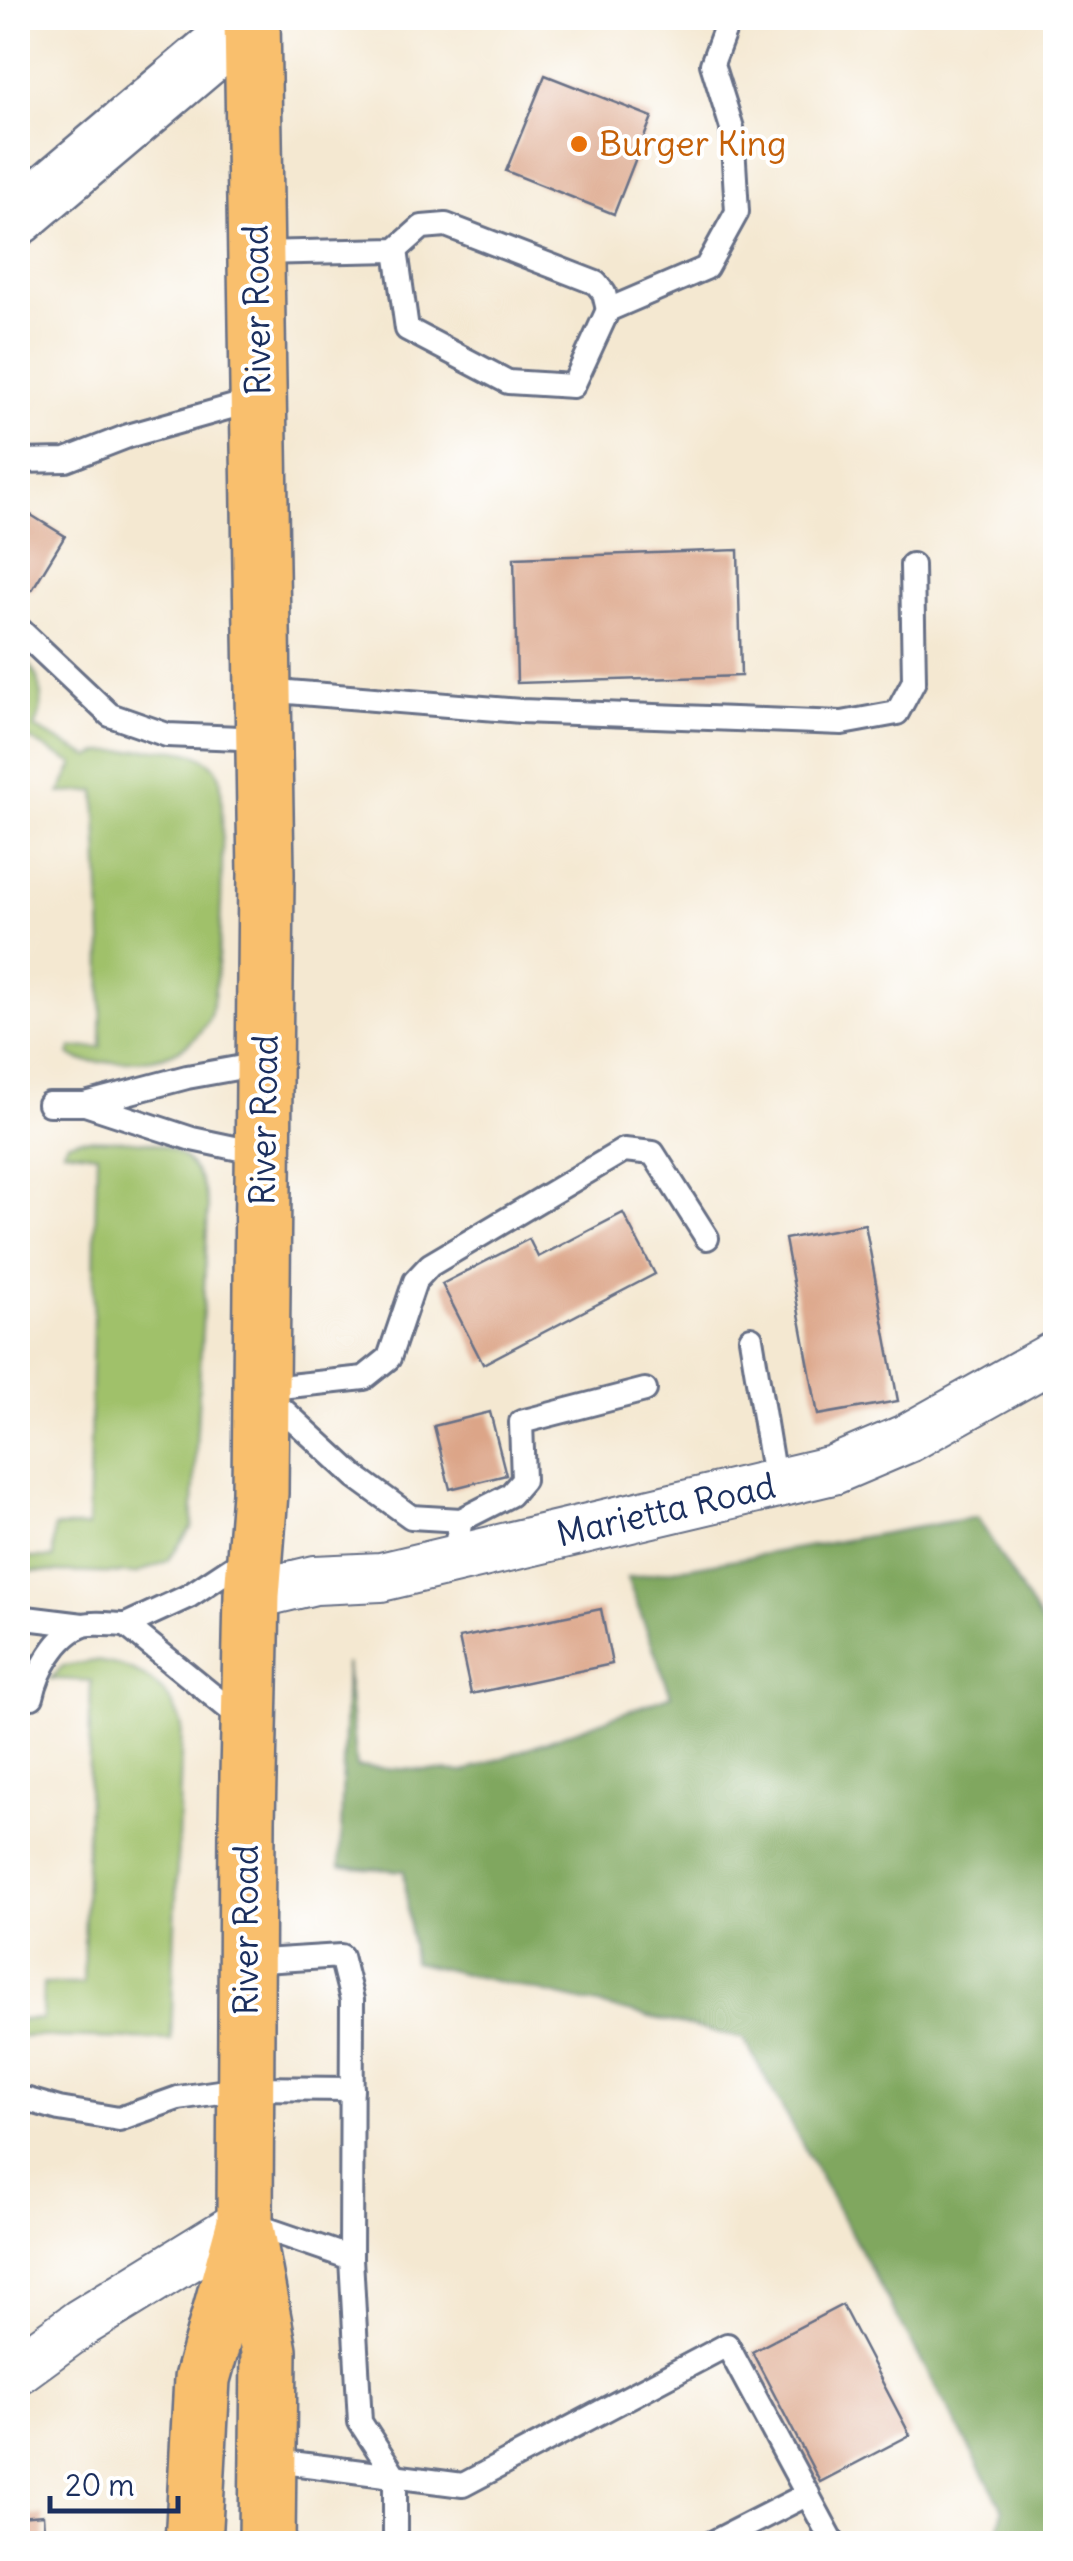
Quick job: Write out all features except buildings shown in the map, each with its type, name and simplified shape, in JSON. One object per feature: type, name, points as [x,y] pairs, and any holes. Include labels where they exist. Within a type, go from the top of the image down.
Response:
[{"type":"highway","name":"River Road","points":[[253,18],[264,714],[265,1063],[260,1493],[249,1725],[246,2222],[269,2351],[267,2544]]},
{"type":"highway","name":"River Road","points":[[192,2544],[202,2379],[246,2222]]},
{"type":"street","points":[[18,216],[253,18]]},
{"type":"street","name":"Marietta Road","points":[[254,1573],[316,1580],[381,1577],[457,1540],[833,1470],[908,1438],[1056,1356]]},
{"type":"street","points":[[18,2369],[81,2322],[246,2222]]},
{"type":"lane","points":[[396,250],[407,330],[508,382],[573,386],[608,310],[706,268],[737,212],[732,128],[712,64],[729,18]]},
{"type":"lane","points":[[256,253],[396,250],[422,227],[446,225],[596,283],[608,310]]},
{"type":"lane","points":[[18,461],[66,460],[128,436],[258,399]]},
{"type":"lane","points":[[18,628],[110,715],[166,735],[264,714],[521,711],[842,724],[897,713],[914,681],[912,565]]},
{"type":"lane","points":[[50,1104],[85,1104],[186,1077],[265,1063]]},
{"type":"lane","points":[[85,1104],[192,1139],[264,1154]]},
{"type":"lane","points":[[261,1389],[364,1378],[389,1358],[415,1281],[430,1265],[624,1150],[652,1153],[707,1238]]},
{"type":"lane","points":[[751,1338],[774,1484]]},
{"type":"lane","points":[[261,1389],[356,1477],[411,1517],[457,1540],[523,1480],[521,1422],[645,1390]]},
{"type":"lane","points":[[18,1617],[83,1625],[126,1625],[254,1573]]},
{"type":"lane","points":[[32,1697],[36,1676],[60,1642],[83,1625]]},
{"type":"lane","points":[[126,1625],[249,1725]]},
{"type":"lane","points":[[246,1962],[340,1956],[352,2000],[352,2258],[360,2422],[395,2476],[395,2544]]},
{"type":"lane","points":[[18,2097],[119,2119],[178,2098],[246,2088],[352,2089]]},
{"type":"lane","points":[[246,2222],[352,2258]]},
{"type":"lane","points":[[268,2460],[463,2485],[727,2345],[834,2544]]},
{"type":"lane","points":[[710,2544],[808,2494]]},
{"type":"green space","points":[[18,651],[40,687],[41,707],[35,728],[90,757],[102,752],[185,751],[212,764],[220,776],[221,903],[212,1006],[200,1032],[173,1053],[152,1059],[105,1062],[81,1060],[69,1054],[72,1048],[101,1047],[102,942],[96,791],[60,793],[74,764],[18,733]]},
{"type":"green space","points":[[68,1142],[145,1142],[179,1154],[192,1166],[202,1184],[208,1209],[192,1527],[167,1561],[136,1574],[18,1571],[18,1558],[53,1558],[54,1527],[88,1527],[97,1154],[63,1150]]},
{"type":"green space","points":[[977,1517],[1055,1645],[1055,2543],[995,2543],[1003,2509],[744,2039],[413,1962],[404,1871],[340,1866],[346,1663],[356,1767],[464,1772],[671,1695],[627,1578]]},
{"type":"green space","points":[[95,1661],[125,1668],[150,1680],[169,1700],[182,1727],[171,2040],[18,2036],[18,2020],[42,2019],[43,1984],[83,1984],[91,1681],[50,1679],[63,1666]]},
{"type":"place","name":"Burger King","points":[[579,144]]}]
